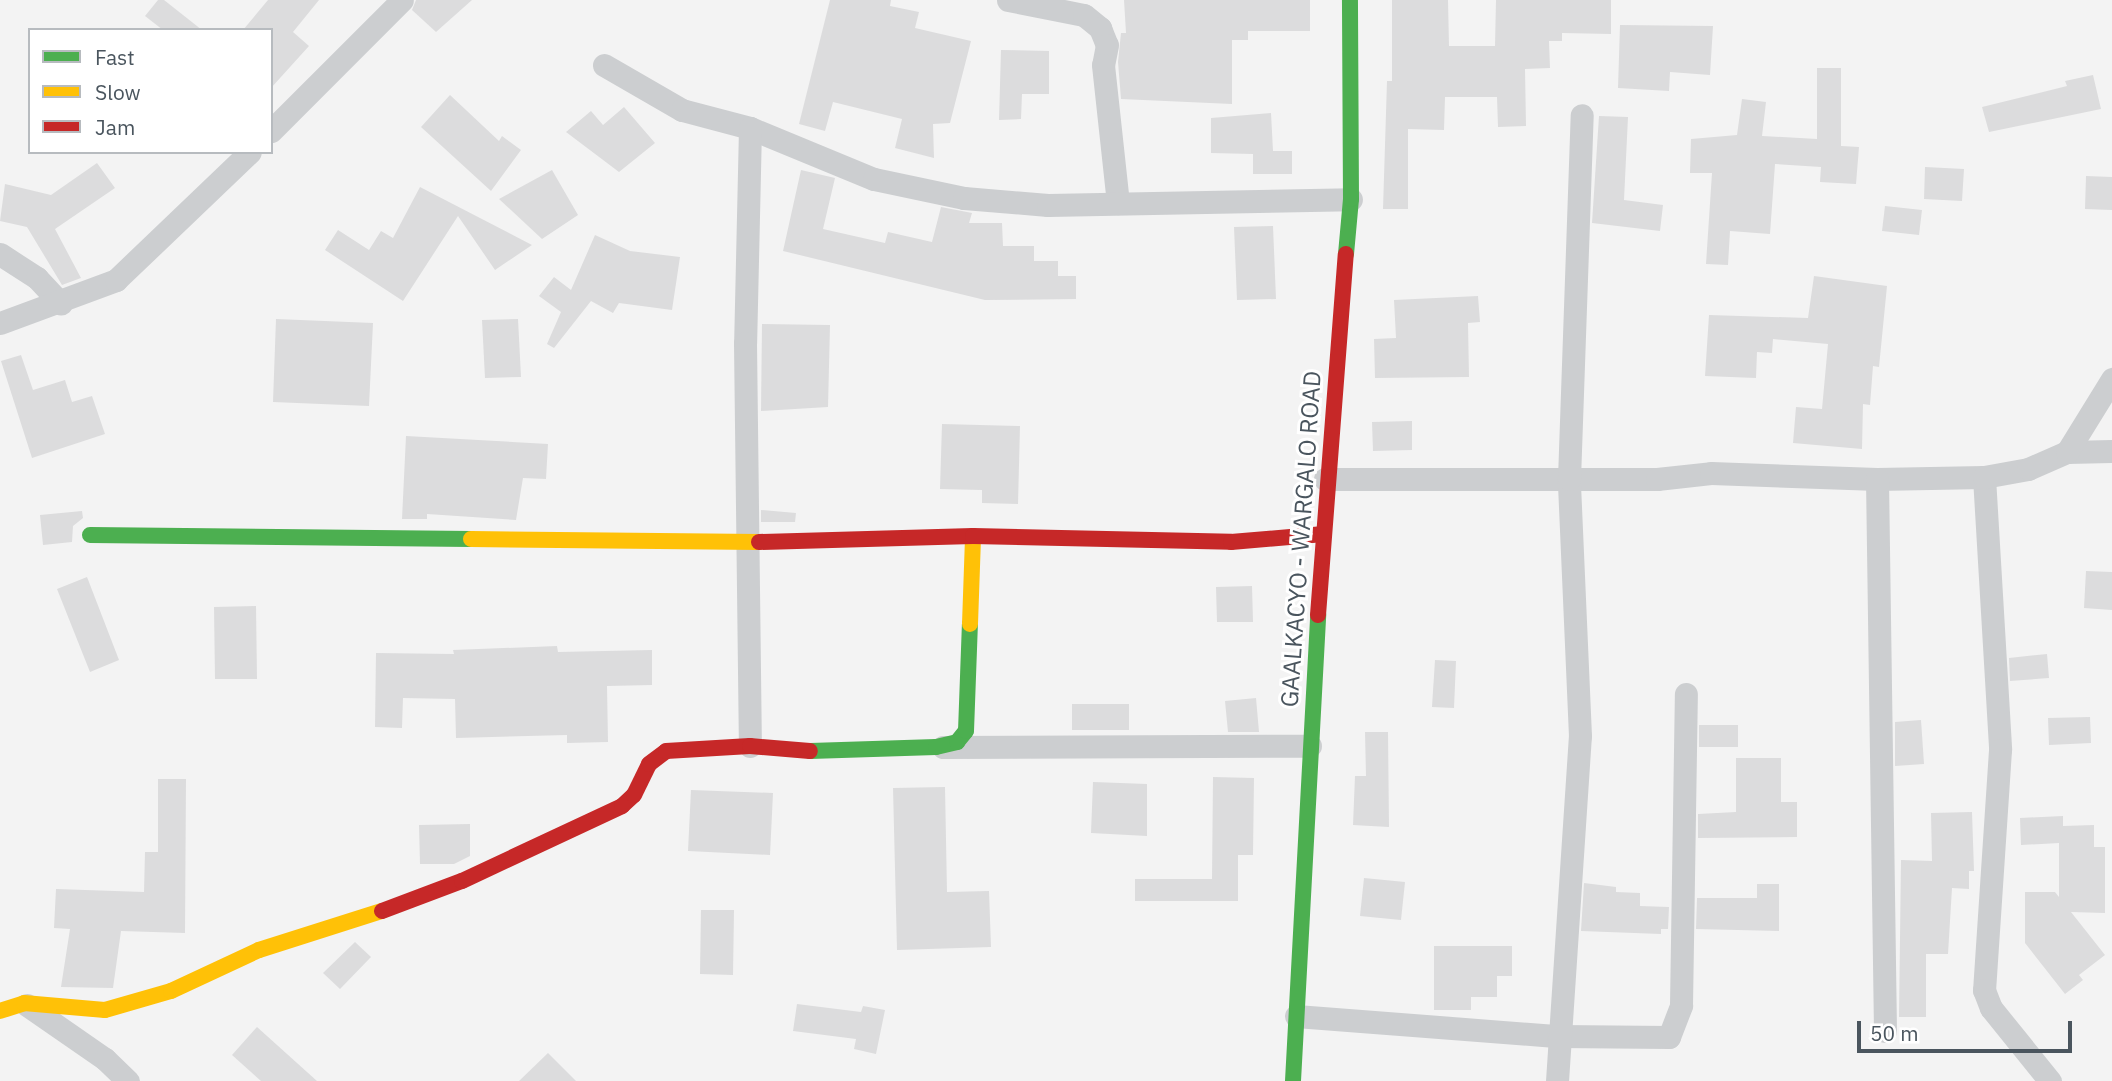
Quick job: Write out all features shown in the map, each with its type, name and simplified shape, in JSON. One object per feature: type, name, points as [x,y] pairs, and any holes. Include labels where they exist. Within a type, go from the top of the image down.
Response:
[{"type":"street","points":[[273,129],[402,0]]},
{"type":"street","points":[[1007,0],[1084,15],[1100,27],[1107,45],[1103,65],[1118,203]]},
{"type":"street","name":"GAALKACYO - WARGALO ROAD","points":[[1293,1081],[1325,479],[1351,199],[1350,0]]},
{"type":"street","points":[[604,65],[682,110],[750,128],[874,178],[964,198],[1048,205],[1351,199]]},
{"type":"street","points":[[1557,1081],[1580,736],[1569,479],[1582,115]]},
{"type":"street","points":[[750,128],[745,343],[750,746]]},
{"type":"street","points":[[0,323],[61,304],[116,280],[248,154]]},
{"type":"street","points":[[0,254],[37,278],[61,304]]},
{"type":"street","points":[[2067,452],[2112,379]]},
{"type":"street","points":[[1325,479],[1657,479],[1711,473],[1877,479],[1984,477],[2028,469],[2067,452],[2112,451]]},
{"type":"street","points":[[1984,477],[2000,750],[1984,990],[1992,1008],[2050,1081]]},
{"type":"street","points":[[1877,479],[1885,1031]]},
{"type":"street","points":[[90,535],[748,542],[973,536],[1231,542],[1324,534]]},
{"type":"street","points":[[936,747],[957,742],[966,731],[973,536]]},
{"type":"street","points":[[1296,1016],[1558,1036],[1669,1037],[1681,1005],[1686,694]]},
{"type":"street","points":[[0,1010],[24,1003],[104,1010],[172,991],[259,950],[331,930],[463,881],[604,818],[631,800],[645,770],[666,751],[750,746],[800,751],[936,747],[1310,746]]},
{"type":"street","points":[[24,1003],[104,1059],[128,1081]]},
{"type":"building","points":[[158,0],[164,0],[199,28],[160,28],[145,16]]},
{"type":"building","points":[[268,0],[319,0],[293,32],[309,46],[273,86],[273,28],[245,28]]},
{"type":"building","points":[[416,0],[472,0],[436,32],[412,10]]},
{"type":"building","points":[[830,0],[891,0],[890,6],[919,12],[915,28],[971,41],[950,123],[933,124],[934,158],[895,148],[902,119],[833,102],[825,131],[799,124]]},
{"type":"building","points":[[1124,0],[1310,0],[1310,31],[1248,31],[1248,40],[1232,40],[1232,104],[1121,99],[1118,62],[1121,33],[1126,33]]},
{"type":"building","points":[[1392,0],[1448,0],[1449,46],[1495,46],[1496,0],[1611,0],[1611,34],[1562,33],[1562,41],[1549,41],[1550,68],[1525,69],[1526,126],[1498,127],[1497,97],[1445,97],[1444,130],[1408,129],[1408,209],[1383,209],[1387,81],[1392,81]]},
{"type":"building","points":[[1620,25],[1713,26],[1710,75],[1670,72],[1669,91],[1618,88]]},
{"type":"building","points":[[1001,50],[1049,51],[1049,94],[1022,94],[1021,119],[999,120]]},
{"type":"building","points":[[1817,68],[1841,68],[1841,146],[1859,147],[1856,184],[1820,182],[1821,167],[1775,164],[1770,234],[1730,231],[1728,265],[1706,264],[1712,173],[1690,173],[1691,139],[1737,135],[1742,99],[1766,102],[1762,136],[1817,139]]},
{"type":"building","points":[[2093,75],[2101,109],[1989,132],[1982,107],[2067,86],[2065,81]]},
{"type":"building","points":[[450,95],[499,141],[502,136],[521,150],[491,191],[421,127]]},
{"type":"building","points":[[624,107],[655,143],[619,172],[566,132],[591,111],[603,125]]},
{"type":"building","points":[[1271,113],[1273,151],[1292,151],[1292,174],[1253,174],[1253,154],[1211,153],[1211,118]]},
{"type":"building","points":[[1599,116],[1628,117],[1624,200],[1663,205],[1660,231],[1592,223]]},
{"type":"building","points":[[97,163],[115,188],[55,229],[81,278],[62,285],[27,227],[0,221],[5,184],[51,195]]},
{"type":"building","points":[[1925,167],[1964,169],[1962,201],[1924,199]]},
{"type":"building","points":[[552,170],[578,215],[542,239],[499,199]]},
{"type":"building","points":[[801,170],[835,178],[823,229],[885,243],[888,232],[932,242],[941,207],[972,213],[969,223],[1002,223],[1003,246],[1034,246],[1034,261],[1058,261],[1058,276],[1076,276],[1076,299],[985,300],[783,251]]},
{"type":"building","points":[[2086,176],[2112,177],[2112,210],[2085,209]]},
{"type":"building","points":[[420,187],[532,245],[495,270],[458,216],[403,301],[325,250],[338,230],[369,250],[381,231],[393,238]]},
{"type":"building","points":[[1885,206],[1922,210],[1919,235],[1882,231]]},
{"type":"building","points":[[1273,226],[1276,299],[1237,300],[1234,227]]},
{"type":"building","points":[[595,235],[630,251],[680,257],[672,310],[619,303],[613,313],[591,301],[554,348],[547,344],[561,312],[539,296],[554,277],[571,290]]},
{"type":"building","points":[[1814,276],[1887,286],[1879,367],[1873,366],[1870,405],[1863,404],[1862,449],[1793,443],[1796,407],[1822,409],[1828,344],[1773,339],[1772,353],[1757,352],[1756,378],[1705,376],[1709,315],[1808,318]]},
{"type":"building","points":[[1478,296],[1480,322],[1468,323],[1469,377],[1375,378],[1374,339],[1396,338],[1394,300]]},
{"type":"building","points":[[276,319],[373,323],[369,406],[273,402]]},
{"type":"building","points":[[518,319],[521,377],[485,378],[482,320]]},
{"type":"building","points":[[762,324],[830,325],[828,407],[761,411]]},
{"type":"building","points":[[21,355],[33,390],[65,380],[72,402],[92,396],[105,434],[32,458],[1,361]]},
{"type":"building","points":[[1412,421],[1412,450],[1373,451],[1372,422]]},
{"type":"building","points":[[942,424],[1020,426],[1018,504],[982,503],[982,490],[940,489]]},
{"type":"building","points":[[406,436],[548,444],[546,479],[523,478],[516,520],[427,514],[427,519],[402,519]]},
{"type":"building","points":[[761,510],[796,513],[795,522],[761,522]]},
{"type":"building","points":[[82,511],[83,518],[73,526],[72,542],[43,545],[40,515]]},
{"type":"building","points":[[2086,571],[2112,572],[2112,610],[2084,608]]},
{"type":"building","points":[[87,577],[119,660],[90,672],[57,589]]},
{"type":"building","points":[[1252,586],[1253,622],[1217,622],[1216,587]]},
{"type":"building","points":[[256,606],[257,679],[215,679],[214,607]]},
{"type":"building","points":[[557,646],[558,652],[652,650],[652,685],[607,686],[608,742],[567,743],[567,735],[456,738],[455,699],[403,698],[402,728],[375,727],[376,653],[454,654],[453,650]]},
{"type":"building","points":[[2047,654],[2049,678],[2010,681],[2009,658]]},
{"type":"building","points":[[1435,660],[1456,661],[1454,708],[1432,707]]},
{"type":"building","points":[[1256,698],[1259,732],[1228,732],[1225,701]]},
{"type":"building","points":[[1072,704],[1129,704],[1129,730],[1072,730]]},
{"type":"building","points":[[2090,717],[2091,743],[2049,745],[2048,718]]},
{"type":"building","points":[[1921,720],[1924,764],[1895,766],[1895,722]]},
{"type":"building","points":[[1699,725],[1738,725],[1738,747],[1699,747]]},
{"type":"building","points":[[1365,732],[1388,732],[1389,827],[1353,825],[1355,776],[1366,776]]},
{"type":"building","points":[[1736,758],[1781,758],[1781,802],[1797,802],[1797,837],[1698,838],[1698,814],[1736,812]]},
{"type":"building","points":[[1213,777],[1254,778],[1253,855],[1238,855],[1238,901],[1135,901],[1135,879],[1212,879]]},
{"type":"building","points":[[158,779],[186,779],[185,933],[121,931],[113,988],[61,987],[70,929],[54,928],[56,889],[144,892],[145,852],[158,852]]},
{"type":"building","points":[[1093,782],[1147,784],[1147,836],[1091,833]]},
{"type":"building","points":[[945,787],[947,892],[989,891],[991,947],[897,950],[893,788]]},
{"type":"building","points":[[691,790],[773,793],[770,855],[688,851]]},
{"type":"building","points":[[1972,812],[1974,871],[1969,871],[1969,889],[1952,888],[1948,954],[1926,954],[1926,1017],[1899,1017],[1901,860],[1932,861],[1931,813]]},
{"type":"building","points":[[2063,816],[2063,826],[2094,825],[2094,847],[2105,847],[2105,913],[2071,912],[2105,955],[2079,975],[2083,980],[2065,994],[2025,943],[2025,892],[2055,892],[2059,897],[2059,843],[2021,845],[2020,818]]},
{"type":"building","points":[[470,824],[470,856],[454,864],[420,864],[419,825]]},
{"type":"building","points":[[1364,878],[1405,882],[1401,920],[1360,916]]},
{"type":"building","points":[[1584,883],[1616,887],[1616,892],[1640,893],[1640,906],[1669,907],[1668,929],[1661,929],[1661,934],[1581,931]]},
{"type":"building","points":[[1757,884],[1779,884],[1779,931],[1696,929],[1697,898],[1757,898]]},
{"type":"building","points":[[701,910],[734,910],[733,975],[700,974]]},
{"type":"building","points":[[355,942],[371,957],[340,989],[323,973]]},
{"type":"building","points":[[1434,946],[1512,946],[1512,976],[1497,976],[1497,997],[1471,997],[1471,1010],[1434,1010]]},
{"type":"building","points":[[797,1004],[861,1012],[863,1006],[885,1010],[876,1054],[854,1049],[856,1039],[793,1031]]},
{"type":"building","points":[[257,1027],[317,1081],[261,1081],[232,1055]]},
{"type":"building","points":[[548,1053],[576,1081],[519,1081]]},
{"type":"traffic: fast","points":[[1346,254],[1351,199],[1350,0]]},
{"type":"traffic: fast","points":[[90,535],[471,539]]},
{"type":"traffic: fast","points":[[1293,1081],[1318,615]]},
{"type":"traffic: fast","points":[[810,751],[936,747],[957,742],[966,731],[970,624]]},
{"type":"traffic: slow","points":[[970,624],[973,536]]},
{"type":"traffic: slow","points":[[471,539],[759,542]]},
{"type":"traffic: slow","points":[[0,1011],[24,1003],[105,1010],[171,991],[259,950],[382,911]]},
{"type":"traffic: jam","points":[[1318,615],[1346,254]]},
{"type":"traffic: jam","points":[[759,542],[973,536],[1231,542],[1324,534]]},
{"type":"traffic: jam","points":[[382,911],[462,881],[622,806],[634,795],[649,764],[666,751],[750,746],[810,751]]}]
